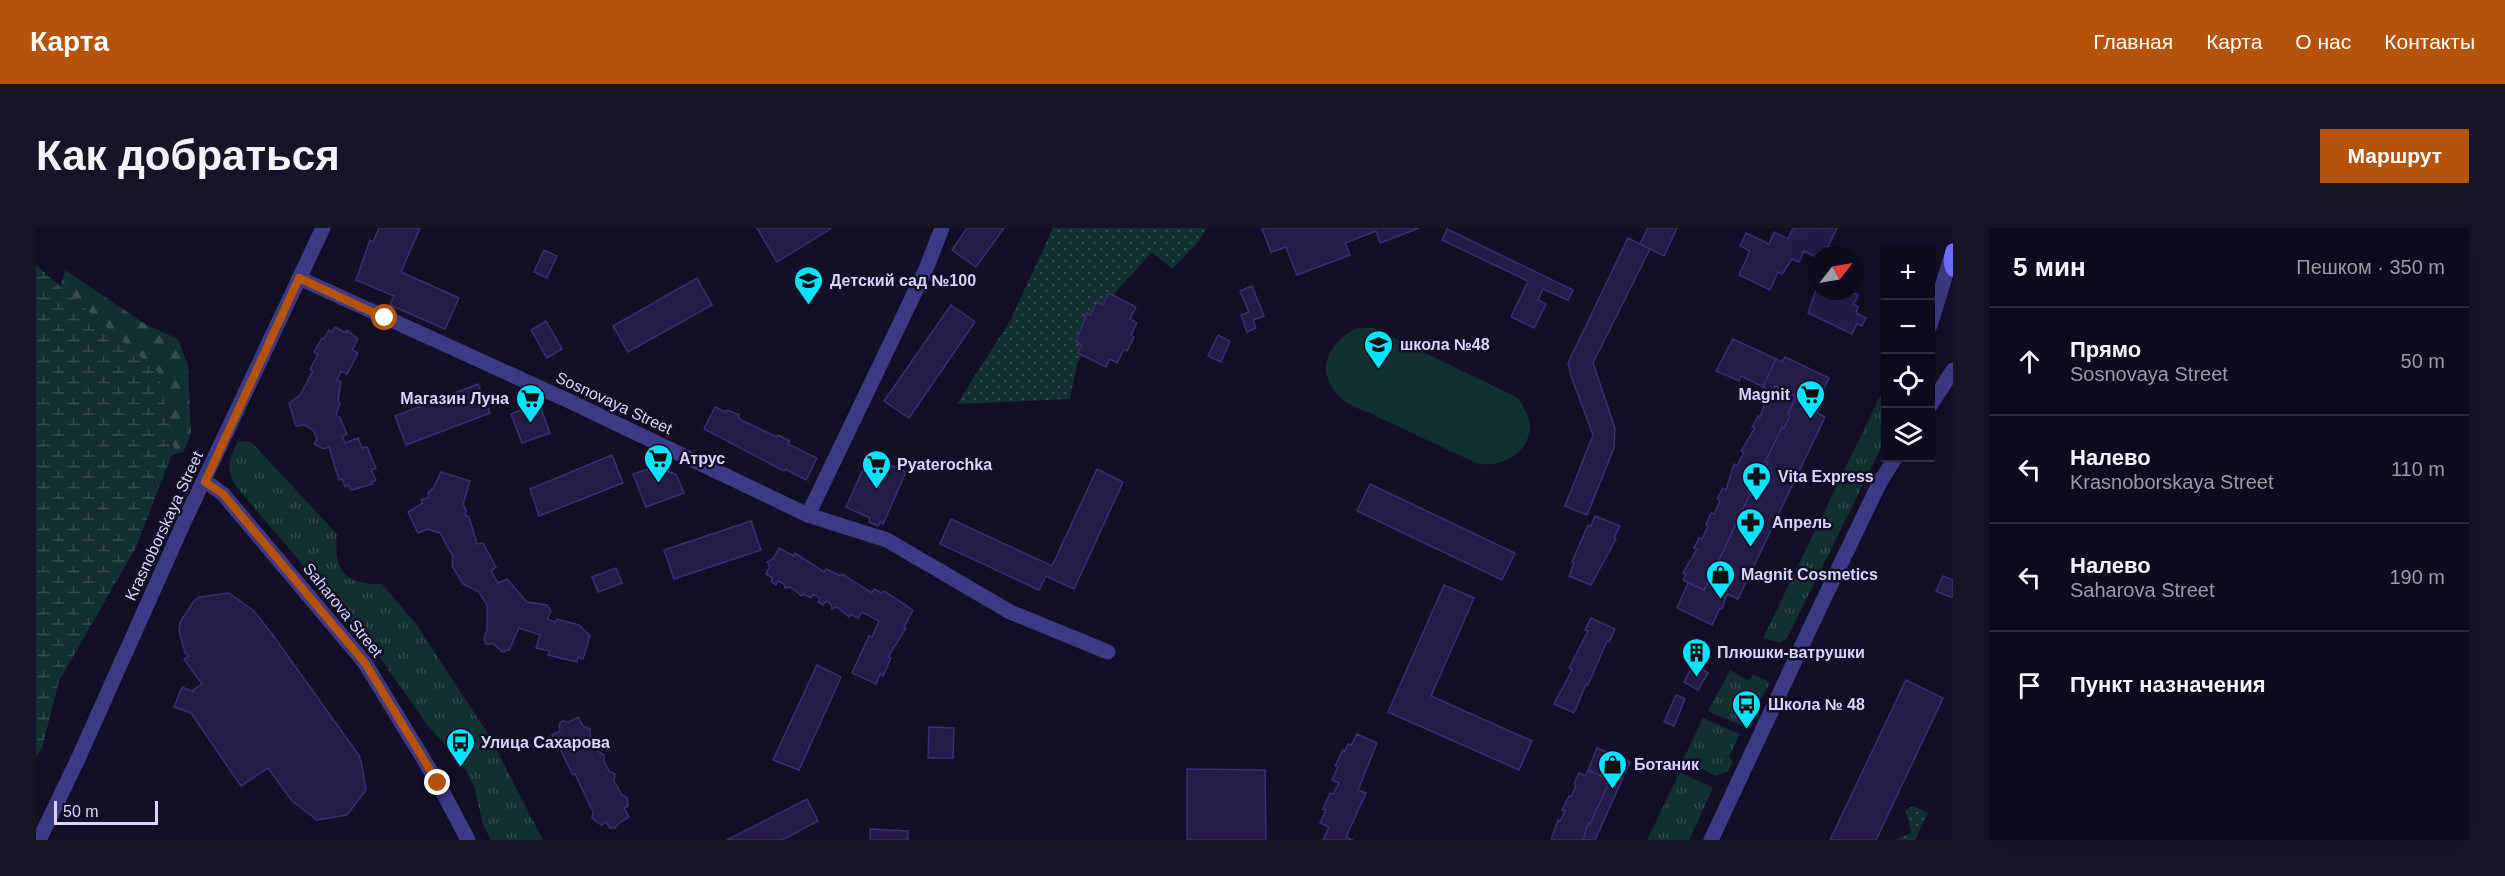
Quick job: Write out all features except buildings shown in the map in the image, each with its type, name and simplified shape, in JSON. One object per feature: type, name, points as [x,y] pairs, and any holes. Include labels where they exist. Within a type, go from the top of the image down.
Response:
[{"type":"main road","points":[[1953,251],[1951,261],[1953,269]]},
{"type":"street","name":"Krasnoborskaya Street","points":[[39,840],[78,759],[184,522],[205,482],[323,228]]},
{"type":"street","points":[[808,515],[926,269],[942,228]]},
{"type":"street","points":[[1935,310],[1953,251]]},
{"type":"street","name":"Sosnovaya Street","points":[[299,278],[569,401],[808,515],[887,540],[1010,612],[1108,652]]},
{"type":"street","points":[[1935,398],[1953,370]]},
{"type":"street","points":[[1712,840],[1834,576],[1879,484],[1893,462]]},
{"type":"street","name":"Saharova Street","points":[[205,482],[223,494],[365,663],[438,783],[468,840]]},
{"type":"green space","points":[[1053,228],[1206,228],[1200,240],[1172,269],[1152,252],[1115,293],[1077,364],[1070,399],[957,404],[1010,321]]},
{"type":"green space","points":[[36,265],[158,372],[174,449],[136,547],[59,681],[42,748],[36,757]]},
{"type":"green space","points":[[65,270],[145,324],[178,339],[188,366],[191,432],[184,451],[153,462],[56,305]]},
{"type":"green space","points":[[1357,328],[1374,328],[1518,398],[1530,424],[1526,443],[1513,457],[1504,461],[1495,464],[1476,463],[1345,401],[1332,388],[1326,368],[1332,349],[1338,341]]},
{"type":"green space","points":[[1881,394],[1880,450],[1787,638],[1780,643],[1763,638]]},
{"type":"green space","points":[[238,441],[251,442],[337,534],[337,558],[344,573],[359,582],[382,584],[416,624],[490,737],[543,840],[491,840],[483,825],[475,789],[463,765],[428,726],[374,649],[235,485],[229,468]]},
{"type":"green space","points":[[1730,670],[1749,681],[1753,674],[1770,683],[1744,727],[1708,711]]},
{"type":"green space","points":[[1703,718],[1740,734],[1729,757],[1733,762],[1728,771],[1716,776],[1683,760]]},
{"type":"green space","points":[[1680,772],[1713,788],[1689,840],[1647,840]]},
{"type":"green space","points":[[1914,806],[1928,813],[1915,840],[1895,840],[1912,832],[1905,810]]},
{"type":"place","name":"Детский сад №100","points":[[809,306]]},
{"type":"place","name":"школа №48","points":[[1379,370]]},
{"type":"place","name":"Magnit","points":[[1811,420]]},
{"type":"place","name":"Магазин Луна","points":[[530,424]]},
{"type":"place","name":"Атрус","points":[[658,484]]},
{"type":"place","name":"Pyaterochka","points":[[876,490]]},
{"type":"place","name":"Vita Express","points":[[1757,502]]},
{"type":"place","name":"Апрель","points":[[1751,548]]},
{"type":"place","name":"Magnit Cosmetics","points":[[1720,600]]},
{"type":"place","name":"Плюшки-ватрушки","points":[[1696,678]]},
{"type":"place","name":"Школа № 48","points":[[1747,730]]},
{"type":"place","name":"Улица Сахарова","points":[[460,768]]},
{"type":"place","name":"Ботаник","points":[[1613,790]]},
{"type":"route","points":[[385,318],[299,278],[205,482],[223,494],[365,663],[438,783]]}]
